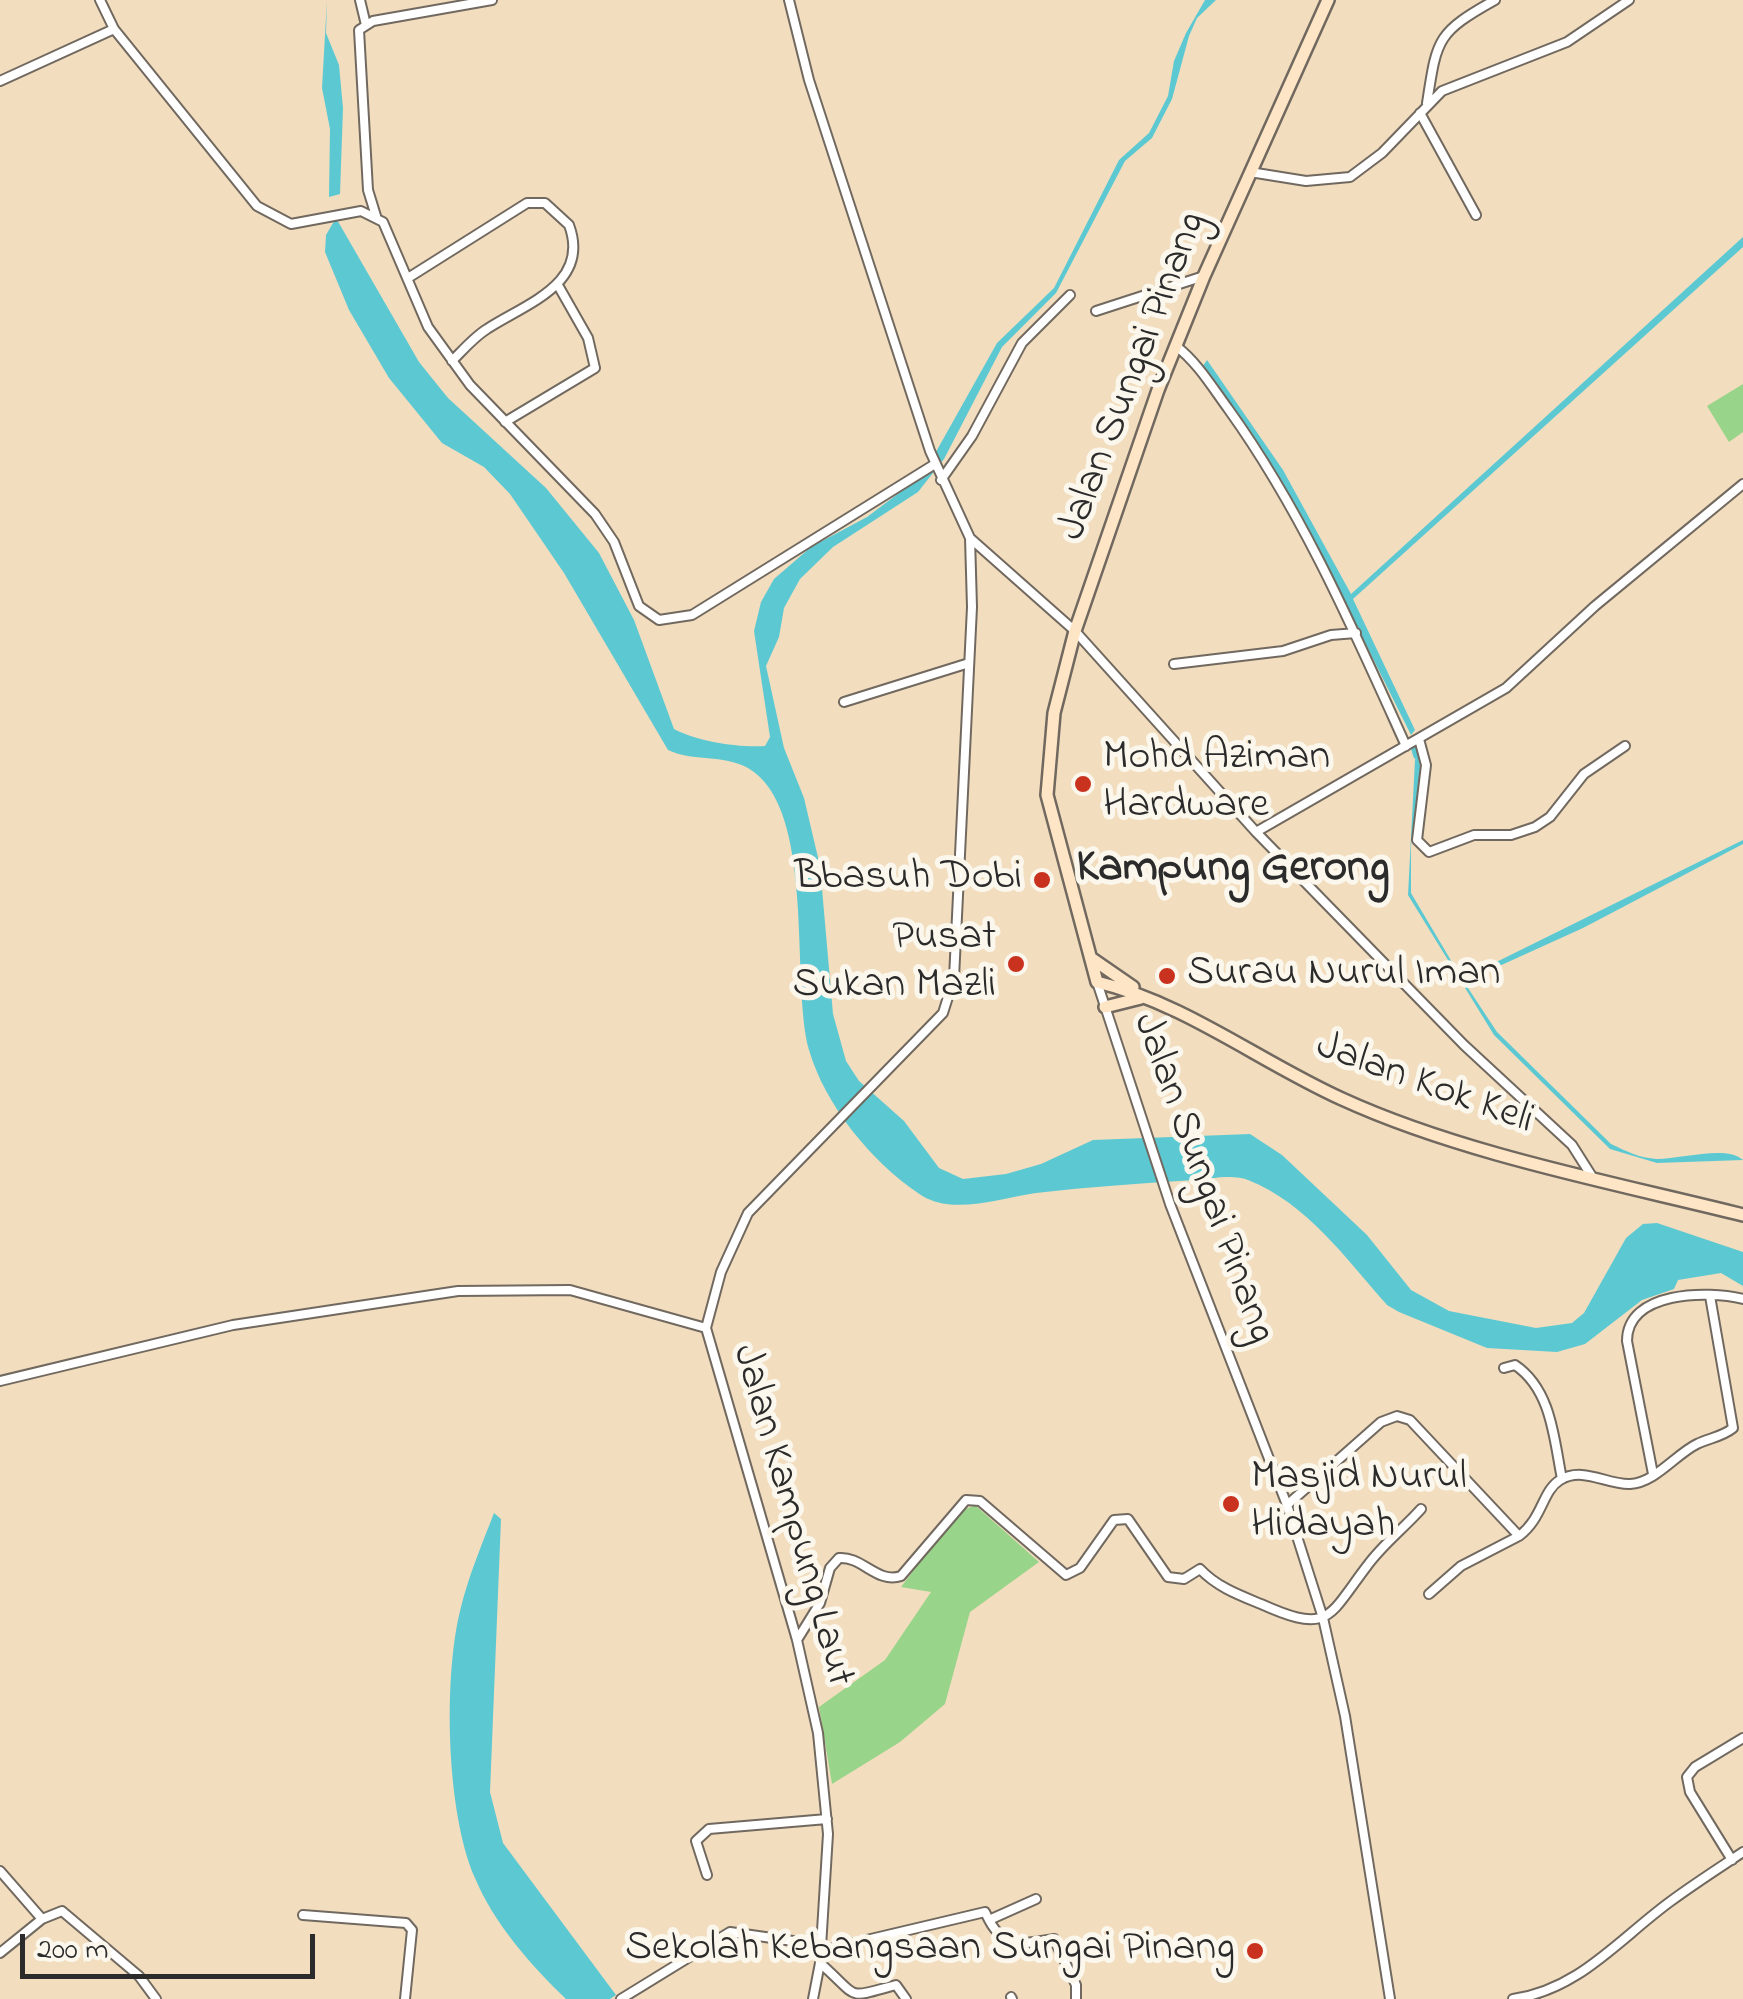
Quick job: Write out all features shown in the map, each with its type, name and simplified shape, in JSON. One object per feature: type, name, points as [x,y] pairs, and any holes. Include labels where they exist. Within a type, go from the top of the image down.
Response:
[{"type":"street","points":[[100,0],[114,28],[256,206],[291,224],[345,212],[376,216]]},
{"type":"street","points":[[360,0],[366,25]]},
{"type":"street","points":[[492,0],[366,25],[359,30],[364,63],[368,190],[376,216],[428,327],[452,361],[506,422],[595,514],[614,542],[640,606],[660,620],[692,615],[935,465]]},
{"type":"street","points":[[789,0],[809,80],[935,465],[970,538],[1075,631],[1256,832],[1464,1045],[1539,1110],[1585,1160],[1591,1175]]},
{"type":"street","name":"Jalan Sungai Pinang","points":[[1328,0],[1204,276],[1075,631],[1054,713],[1048,795],[1067,882],[1140,1117],[1287,1505],[1322,1618],[1345,1716],[1390,1999]]},
{"type":"street","points":[[1428,103],[1437,43],[1460,20],[1495,0]]},
{"type":"street","points":[[1250,172],[1306,182],[1350,176],[1373,161],[1428,103],[1451,85],[1567,42],[1629,0]]},
{"type":"street","points":[[0,81],[114,28]]},
{"type":"street","points":[[1420,113],[1476,215]]},
{"type":"street","points":[[408,278],[536,200],[569,224],[570,266],[558,287],[482,331],[452,361]]},
{"type":"street","points":[[1096,310],[1204,276]]},
{"type":"street","points":[[506,422],[595,368],[583,326],[558,287]]},
{"type":"street","points":[[940,478],[972,436],[1022,344],[1070,295]]},
{"type":"street","points":[[1176,346],[1192,359],[1242,428],[1290,504],[1356,633],[1406,746]]},
{"type":"street","points":[[1256,832],[1506,688],[1595,606],[1743,484]]},
{"type":"street","name":"Jalan Kampung Laut","points":[[813,1999],[820,1963],[827,1820],[818,1732],[797,1640],[706,1328],[721,1272],[748,1213],[943,1013],[954,978],[969,663],[970,538]]},
{"type":"street","points":[[1174,664],[1283,652],[1332,635],[1356,633]]},
{"type":"street","points":[[844,702],[969,663]]},
{"type":"street","points":[[1419,740],[1426,765],[1418,840],[1430,852],[1469,836],[1510,835],[1536,827],[1550,818],[1584,774],[1624,746]]},
{"type":"street","points":[[1091,958],[1146,996]]},
{"type":"street","name":"Jalan Kok Keli","points":[[1097,982],[1146,996],[1344,1100],[1441,1134],[1743,1216]]},
{"type":"street","points":[[1104,1007],[1146,996]]},
{"type":"street","points":[[0,1381],[233,1324],[458,1291],[570,1290],[706,1328]]},
{"type":"street","points":[[1428,1594],[1462,1566],[1519,1536],[1536,1522],[1550,1491],[1562,1480],[1591,1476],[1630,1484],[1692,1446],[1730,1431],[1734,1424],[1710,1296]]},
{"type":"street","points":[[1652,1474],[1627,1341],[1629,1325],[1651,1305],[1710,1296],[1743,1299]]},
{"type":"street","points":[[1504,1368],[1515,1365],[1523,1371],[1550,1413],[1562,1480]]},
{"type":"street","points":[[1287,1505],[1381,1422],[1396,1416],[1410,1420],[1519,1536]]},
{"type":"street","points":[[797,1640],[820,1604],[830,1568],[838,1558],[846,1556],[886,1578],[901,1576],[960,1503],[972,1499],[980,1500],[1058,1573],[1073,1574],[1080,1568],[1096,1540],[1122,1517],[1141,1535],[1168,1577],[1184,1579],[1200,1569],[1223,1588],[1293,1618],[1322,1618],[1344,1603],[1367,1566],[1422,1509]]},
{"type":"street","points":[[1732,1860],[1690,1792],[1687,1777],[1694,1767],[1743,1738]]},
{"type":"street","points":[[706,1876],[696,1841],[709,1829],[827,1820]]},
{"type":"street","points":[[1513,1999],[1544,1992],[1581,1974],[1671,1901],[1743,1852]]},
{"type":"street","points":[[0,1871],[42,1919]]},
{"type":"street","points":[[989,1920],[1036,1899]]},
{"type":"street","points":[[0,1954],[42,1919],[62,1912],[71,1915],[139,1976],[156,1999]]},
{"type":"street","points":[[621,1999],[730,1932],[821,1948],[985,1912],[998,1937],[1008,1942],[1054,1938],[1076,1984],[1076,1999]]},
{"type":"street","points":[[303,1915],[406,1923],[412,1930],[406,1999]]},
{"type":"street","points":[[820,1963],[854,1996],[864,1998],[896,1986],[906,1999]]},
{"type":"green space","points":[[1743,384],[1743,432],[1729,442],[1707,406]]},
{"type":"green space","points":[[975,1505],[1039,1562],[970,1612],[945,1704],[900,1742],[832,1784],[819,1707],[885,1660],[931,1592],[901,1587],[957,1513]]},
{"type":"water","points":[[327,0],[326,33],[339,65],[343,108],[340,194],[329,197],[330,129],[322,88]]},
{"type":"water","points":[[1205,0],[1216,0],[1197,18],[1172,99],[1152,138],[1125,161],[1056,293],[1002,347],[944,459],[918,492],[833,547],[800,579],[784,608],[779,637],[766,666],[784,748],[804,798],[820,866],[833,1014],[846,1061],[859,1081],[904,1121],[939,1168],[963,1179],[1006,1174],[1041,1164],[1093,1140],[1250,1134],[1282,1155],[1367,1235],[1411,1290],[1449,1311],[1536,1328],[1572,1323],[1584,1313],[1626,1238],[1643,1224],[1657,1223],[1743,1252],[1743,1286],[1721,1273],[1678,1280],[1674,1289],[1642,1300],[1585,1344],[1557,1352],[1487,1348],[1399,1312],[1387,1305],[1307,1218],[1269,1190],[1242,1178],[1076,1189],[957,1205],[924,1197],[883,1165],[838,1111],[809,1050],[793,857],[784,819],[770,789],[748,768],[738,764],[668,750],[564,573],[510,494],[484,467],[442,443],[389,378],[349,310],[325,252],[326,235],[336,218],[419,362],[448,398],[546,488],[599,553],[634,620],[674,729],[718,743],[765,746],[770,737],[754,631],[761,602],[774,579],[811,547],[867,517],[923,475],[997,343],[1054,288],[1119,160],[1149,133],[1168,96],[1174,61]]},
{"type":"water","points":[[1743,237],[1743,247],[1353,599],[1415,730],[1411,735],[1301,514],[1203,366],[1207,360],[1283,470],[1351,594]]},
{"type":"water","points":[[1418,755],[1422,760],[1411,846],[1411,893],[1462,979],[1743,840],[1743,844],[1583,928],[1464,982],[1497,1032],[1611,1144],[1650,1158],[1715,1153],[1743,1160],[1657,1163],[1610,1149],[1494,1035],[1408,895],[1415,760]]},
{"type":"water","points":[[494,1513],[501,1519],[490,1792],[503,1843],[616,1995],[610,1999],[566,1999],[553,1986],[492,1912],[465,1850],[450,1744],[452,1669],[464,1595]]},
{"type":"waterway","points":[[1416,748],[1418,755]]},
{"type":"place","name":"Mohd Aziman Hardware","points":[[1083,784]]},
{"type":"place","name":"Bbasuh Dobi","points":[[1042,880]]},
{"type":"place","name":"Pusat Sukan Mazli","points":[[1016,964]]},
{"type":"place","name":"Surau Nurul Iman","points":[[1167,976]]},
{"type":"place","name":"Masjid Nurul Hidayah","points":[[1231,1504]]},
{"type":"place","name":"Sekolah Kebangsaan Sungai Pinang","points":[[1255,1951]]},
{"type":"district","name":"Kampung Gerong","points":[[1233,872]]}]
